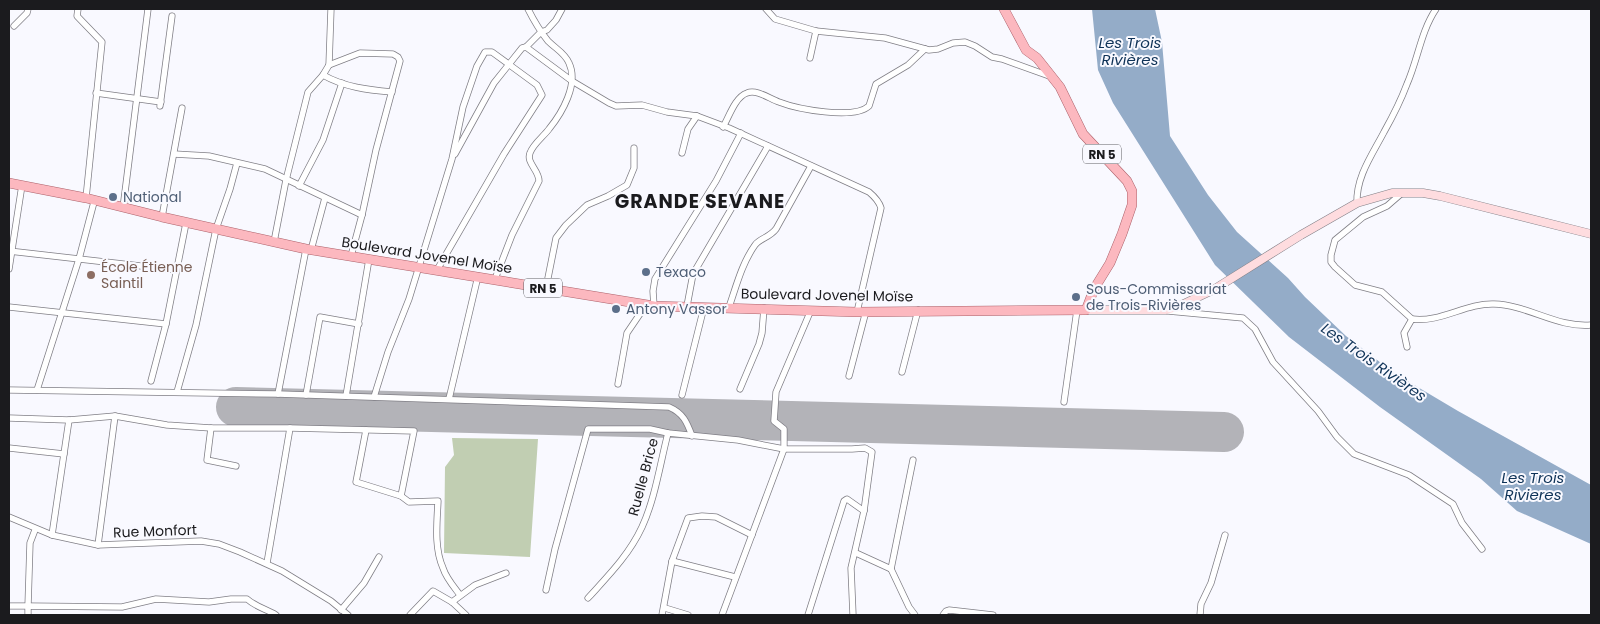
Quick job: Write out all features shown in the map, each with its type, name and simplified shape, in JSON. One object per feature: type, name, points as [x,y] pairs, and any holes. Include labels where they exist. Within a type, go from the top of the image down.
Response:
[{"type":"main road","name":"RN 5","points":[[1004,9],[1026,50],[1037,58],[1060,87],[1083,134],[1128,181],[1132,191],[1132,204],[1110,263],[1082,310]]},
{"type":"main road","name":"Boulevard Jovenel Moïse","points":[[9,183],[309,250],[650,305],[861,312],[1082,310]]},
{"type":"main road","points":[[1082,310],[1166,310],[1177,307],[1213,290],[1301,235],[1357,203],[1392,193],[1423,193],[1440,196],[1591,234]]},
{"type":"street","points":[[14,26],[28,9]]},
{"type":"street","points":[[37,390],[79,259],[90,200],[96,93],[102,42],[77,16],[78,9]]},
{"type":"street","points":[[123,208],[148,9]]},
{"type":"street","points":[[274,242],[286,180],[308,92],[329,65],[331,9]]},
{"type":"street","points":[[495,279],[512,235],[539,181],[539,176],[530,162],[529,155],[535,145],[556,121],[565,102],[573,75],[570,64],[564,54],[541,32],[528,9]]},
{"type":"street","points":[[452,159],[482,102],[509,64],[522,48],[526,47],[541,32],[547,30],[556,20],[562,9]]},
{"type":"street","points":[[766,9],[775,19],[816,31],[884,38],[925,49],[938,49],[953,43],[965,42],[992,57],[1052,78]]},
{"type":"street","points":[[1357,203],[1357,187],[1362,173],[1395,112],[1408,82],[1428,20],[1436,9]]},
{"type":"street","points":[[96,93],[160,104],[172,16]]},
{"type":"street","points":[[810,58],[816,31]]},
{"type":"street","points":[[526,47],[572,81],[616,106],[642,105],[668,112],[697,116],[869,192],[879,202],[880,214],[849,376]]},
{"type":"street","points":[[723,127],[740,97],[754,92],[792,105],[848,114],[860,112],[869,106],[876,84],[913,62],[925,49]]},
{"type":"street","points":[[374,397],[388,352],[409,299],[452,159],[463,107],[482,56],[485,52],[492,52],[540,88],[542,92],[541,98],[504,154],[437,270]]},
{"type":"street","points":[[329,65],[360,53],[393,54],[398,56],[400,61],[376,150],[351,256]]},
{"type":"street","points":[[323,75],[367,90],[392,92]]},
{"type":"street","points":[[299,186],[323,140],[342,83]]},
{"type":"street","points":[[162,218],[182,108]]},
{"type":"street","points":[[682,153],[688,130],[697,116]]},
{"type":"street","points":[[618,384],[627,333],[650,305],[655,279],[696,214],[741,134]]},
{"type":"street","points":[[687,306],[693,274],[768,146]]},
{"type":"street","points":[[546,288],[556,238],[566,225],[587,205],[627,185],[634,168],[634,148]]},
{"type":"street","points":[[174,154],[209,156],[265,169],[362,215]]},
{"type":"street","points":[[177,392],[196,325],[216,229],[237,163]]},
{"type":"street","points":[[729,307],[754,246],[771,236],[776,229],[811,166]]},
{"type":"street","points":[[9,269],[10,252],[22,185]]},
{"type":"street","points":[[1402,193],[1386,206],[1363,217],[1335,240],[1331,255],[1332,262],[1355,285],[1382,292],[1412,319],[1422,320],[1476,306],[1492,304],[1505,305],[1566,324],[1591,325]]},
{"type":"street","points":[[278,394],[309,250],[325,198]]},
{"type":"street","points":[[151,381],[166,324],[186,223]]},
{"type":"street","points":[[10,252],[176,270]]},
{"type":"street","points":[[346,396],[369,259]]},
{"type":"street","points":[[449,399],[478,276]]},
{"type":"street","points":[[9,307],[166,324]]},
{"type":"street","points":[[682,395],[704,307]]},
{"type":"street","points":[[740,389],[759,344],[764,308]]},
{"type":"street","points":[[722,615],[784,449],[784,429],[774,422],[776,392],[811,310]]},
{"type":"street","points":[[902,372],[918,310]]},
{"type":"street","points":[[1064,402],[1082,310]]},
{"type":"street","points":[[1166,310],[1243,318],[1255,329],[1273,362],[1318,411],[1337,437],[1354,454],[1410,475],[1452,504],[1462,524],[1482,548]]},
{"type":"street","points":[[306,395],[320,317],[359,324]]},
{"type":"street","points":[[1407,347],[1404,333],[1412,319]]},
{"type":"street","points":[[9,390],[278,394],[669,407],[676,410],[685,419],[692,436]]},
{"type":"street","points":[[98,545],[115,416]]},
{"type":"street","points":[[9,418],[70,420],[115,416],[167,425],[211,428],[414,431],[401,496]]},
{"type":"street","points":[[52,535],[70,420]]},
{"type":"street","points":[[211,428],[207,460],[236,466]]},
{"type":"street","points":[[267,563],[290,428]]},
{"type":"street","points":[[546,590],[555,549],[588,428],[650,429],[668,434],[738,440],[784,449],[869,449],[872,452],[864,511],[851,568],[853,615]]},
{"type":"street","points":[[366,430],[356,482],[401,496],[409,502],[438,501],[437,542],[439,558],[443,570],[460,595]]},
{"type":"street","name":"Ruelle Brice","points":[[588,598],[618,566],[642,527],[652,497],[668,434]]},
{"type":"street","points":[[9,448],[64,454]]},
{"type":"street","points":[[913,460],[891,569],[909,607],[915,615]]},
{"type":"street","points":[[808,615],[844,501],[847,499],[864,511]]},
{"type":"street","points":[[662,615],[665,608],[672,561],[688,518],[716,517],[752,535]]},
{"type":"street","name":"Rue Monfort","points":[[9,518],[35,530],[98,545],[173,543],[201,540],[233,549],[267,563],[315,590],[348,615]]},
{"type":"street","points":[[28,615],[30,543],[35,530]]},
{"type":"street","points":[[1200,615],[1201,604],[1211,583],[1225,535]]},
{"type":"street","points":[[856,552],[891,569]]},
{"type":"street","points":[[341,610],[364,583],[379,557]]},
{"type":"street","points":[[672,561],[735,578]]},
{"type":"street","points":[[452,602],[475,585],[506,573]]},
{"type":"street","points":[[410,615],[433,591],[452,602],[466,615]]},
{"type":"street","points":[[9,606],[122,607],[156,599],[209,602],[230,598],[247,599],[256,606],[276,615]]},
{"type":"street","points":[[665,608],[688,615]]},
{"type":"street","points":[[943,615],[946,611],[950,610],[993,615]]},
{"type":"green space","points":[[452,438],[538,439],[530,557],[444,553],[445,467],[454,455]]},
{"type":"water","name":"Les Trois Rivieres","points":[[1092,9],[1155,9],[1162,42],[1170,136],[1208,195],[1237,232],[1288,278],[1346,336],[1394,373],[1591,485],[1591,544],[1517,511],[1481,479],[1380,407],[1289,337],[1215,265],[1113,103],[1098,70]]},
{"type":"runway","points":[[236,407],[1224,432]]},
{"type":"place","name":"National","points":[[113,197]]},
{"type":"place","name":"Texaco","points":[[646,272]]},
{"type":"place","name":"École Étienne Saintil","points":[[91,275]]},
{"type":"place","name":"Sous-Commissariat de Trois-Rivières","points":[[1076,297]]},
{"type":"place","name":"Antony Vassor","points":[[616,309]]},
{"type":"district","name":"GRANDE SEVANE","points":[[700,201]]},
{"type":"water label","name":"Les Trois Rivières","points":[[1130,50]]},
{"type":"water label","name":"Les Trois Rivières","points":[[1374,362]]}]
